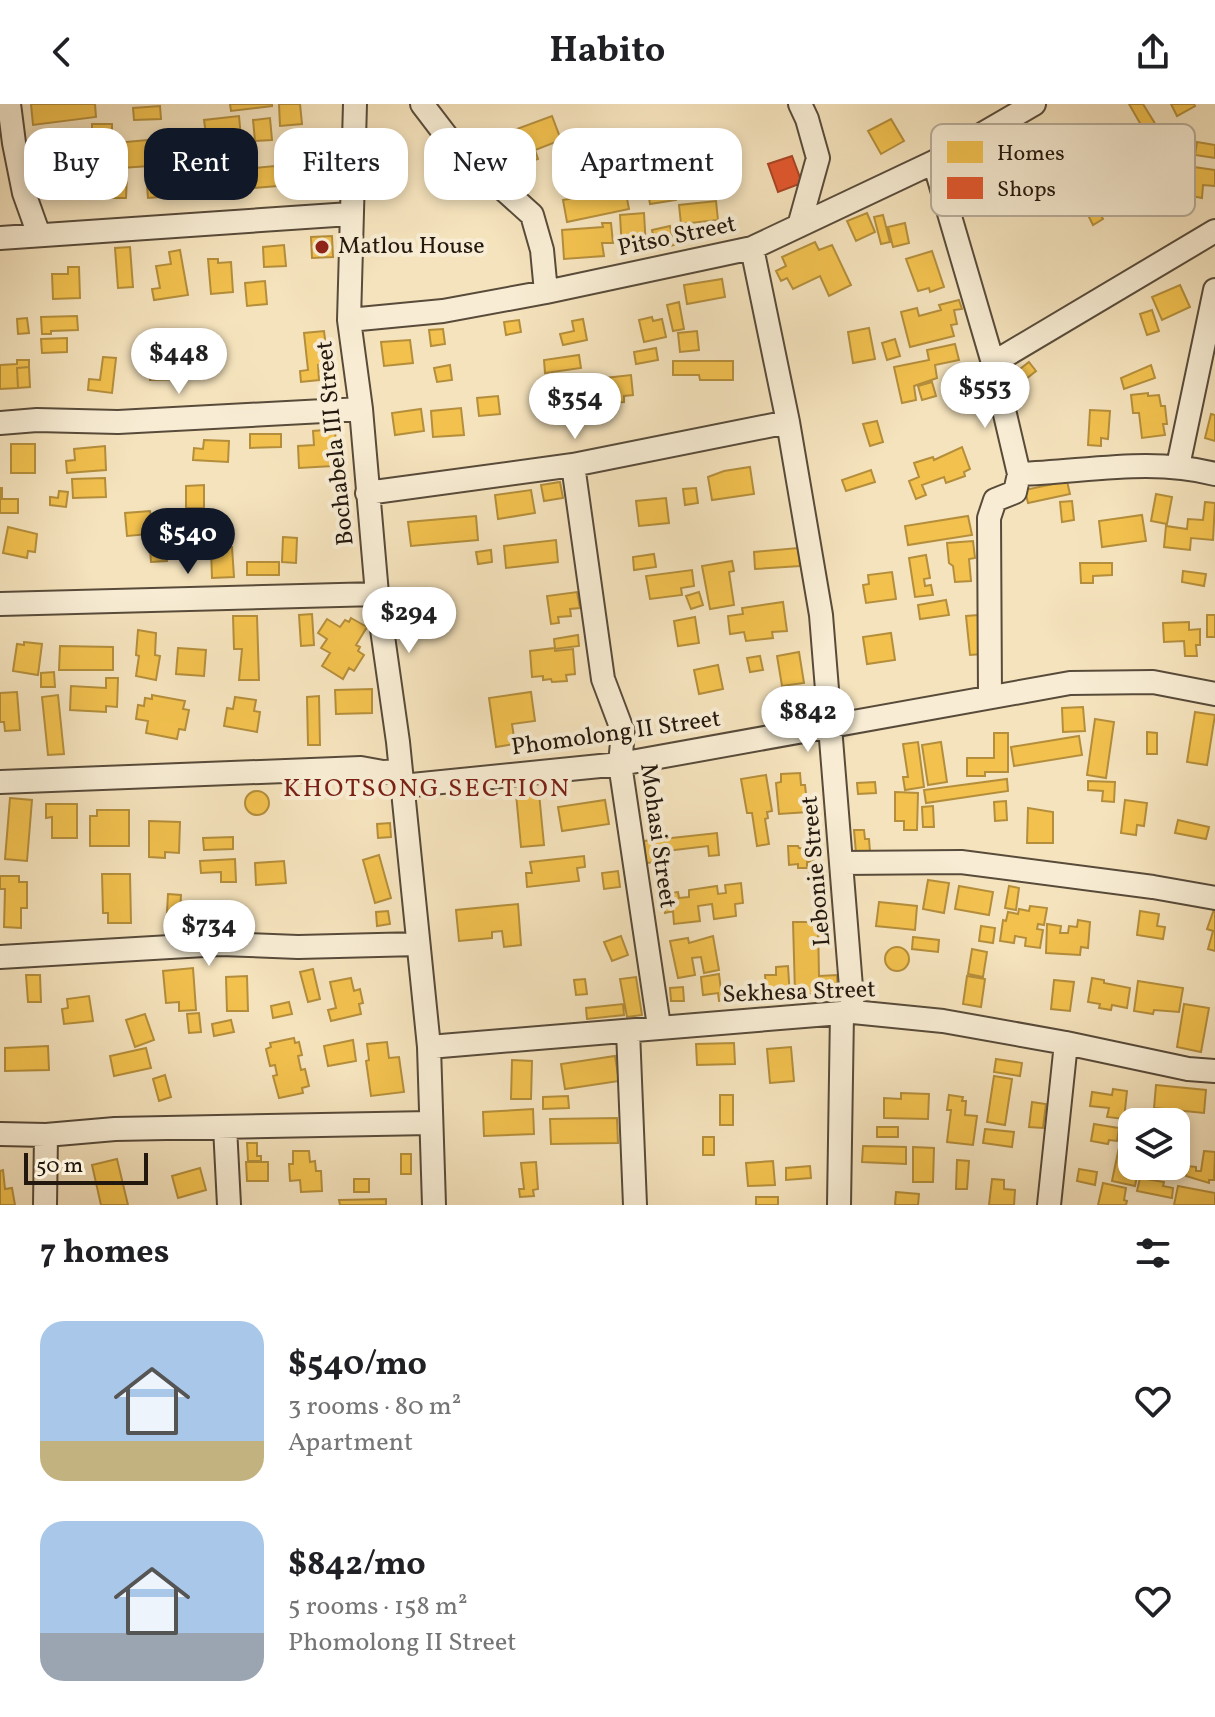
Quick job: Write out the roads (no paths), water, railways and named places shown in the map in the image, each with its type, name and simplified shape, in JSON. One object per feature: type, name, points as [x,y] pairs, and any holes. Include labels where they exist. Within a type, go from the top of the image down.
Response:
[{"type":"street","points":[[9,104],[24,193],[39,235]]},
{"type":"street","name":"Bochabela III Street","points":[[355,104],[349,320],[429,1047],[434,1205]]},
{"type":"street","points":[[422,104],[451,142],[532,215],[542,250],[546,292]]},
{"type":"street","points":[[799,226],[818,158],[800,104]]},
{"type":"street","name":"Pitso Street","points":[[1000,124],[1034,104]]},
{"type":"street","name":"Pitso Street","points":[[349,320],[443,311],[752,248],[931,163]]},
{"type":"street","points":[[0,238],[350,214]]},
{"type":"street","points":[[950,216],[993,363],[1019,474],[1015,492],[995,500],[989,518],[990,697]]},
{"type":"street","points":[[993,363],[1215,231]]},
{"type":"street","name":"Lebonie Street","points":[[752,248],[788,422],[821,615],[842,863],[848,1012],[839,1205]]},
{"type":"street","points":[[1178,466],[1215,290]]},
{"type":"street","points":[[0,423],[37,420],[118,422],[361,409]]},
{"type":"street","points":[[367,493],[573,465],[788,422]]},
{"type":"street","name":"Mohasi Street","points":[[573,465],[603,679],[623,732],[620,764],[659,1026]]},
{"type":"street","points":[[1019,474],[1147,465],[1178,466],[1215,474]]},
{"type":"street","points":[[0,604],[377,594]]},
{"type":"street","name":"Phomolong II Street","points":[[0,782],[361,768],[401,778],[620,764],[1070,683],[1153,682],[1215,694]]},
{"type":"street","points":[[842,863],[961,862],[1215,898]]},
{"type":"street","points":[[0,957],[221,944],[298,947],[418,944]]},
{"type":"street","name":"Sekhesa Street","points":[[429,1047],[848,1012],[943,1021],[1188,1069],[1215,1071]]},
{"type":"street","points":[[628,1031],[635,1205]]},
{"type":"street","points":[[1049,1205],[1066,1043]]},
{"type":"street","points":[[0,1134],[430,1123]]},
{"type":"street","points":[[225,1127],[229,1205]]},
{"type":"street","points":[[45,1205],[46,1135]]},
{"type":"place","name":"Matlou House","points":[[322,247]]},
{"type":"district","name":"KHOTSONG SECTION","points":[[427,789]]}]
